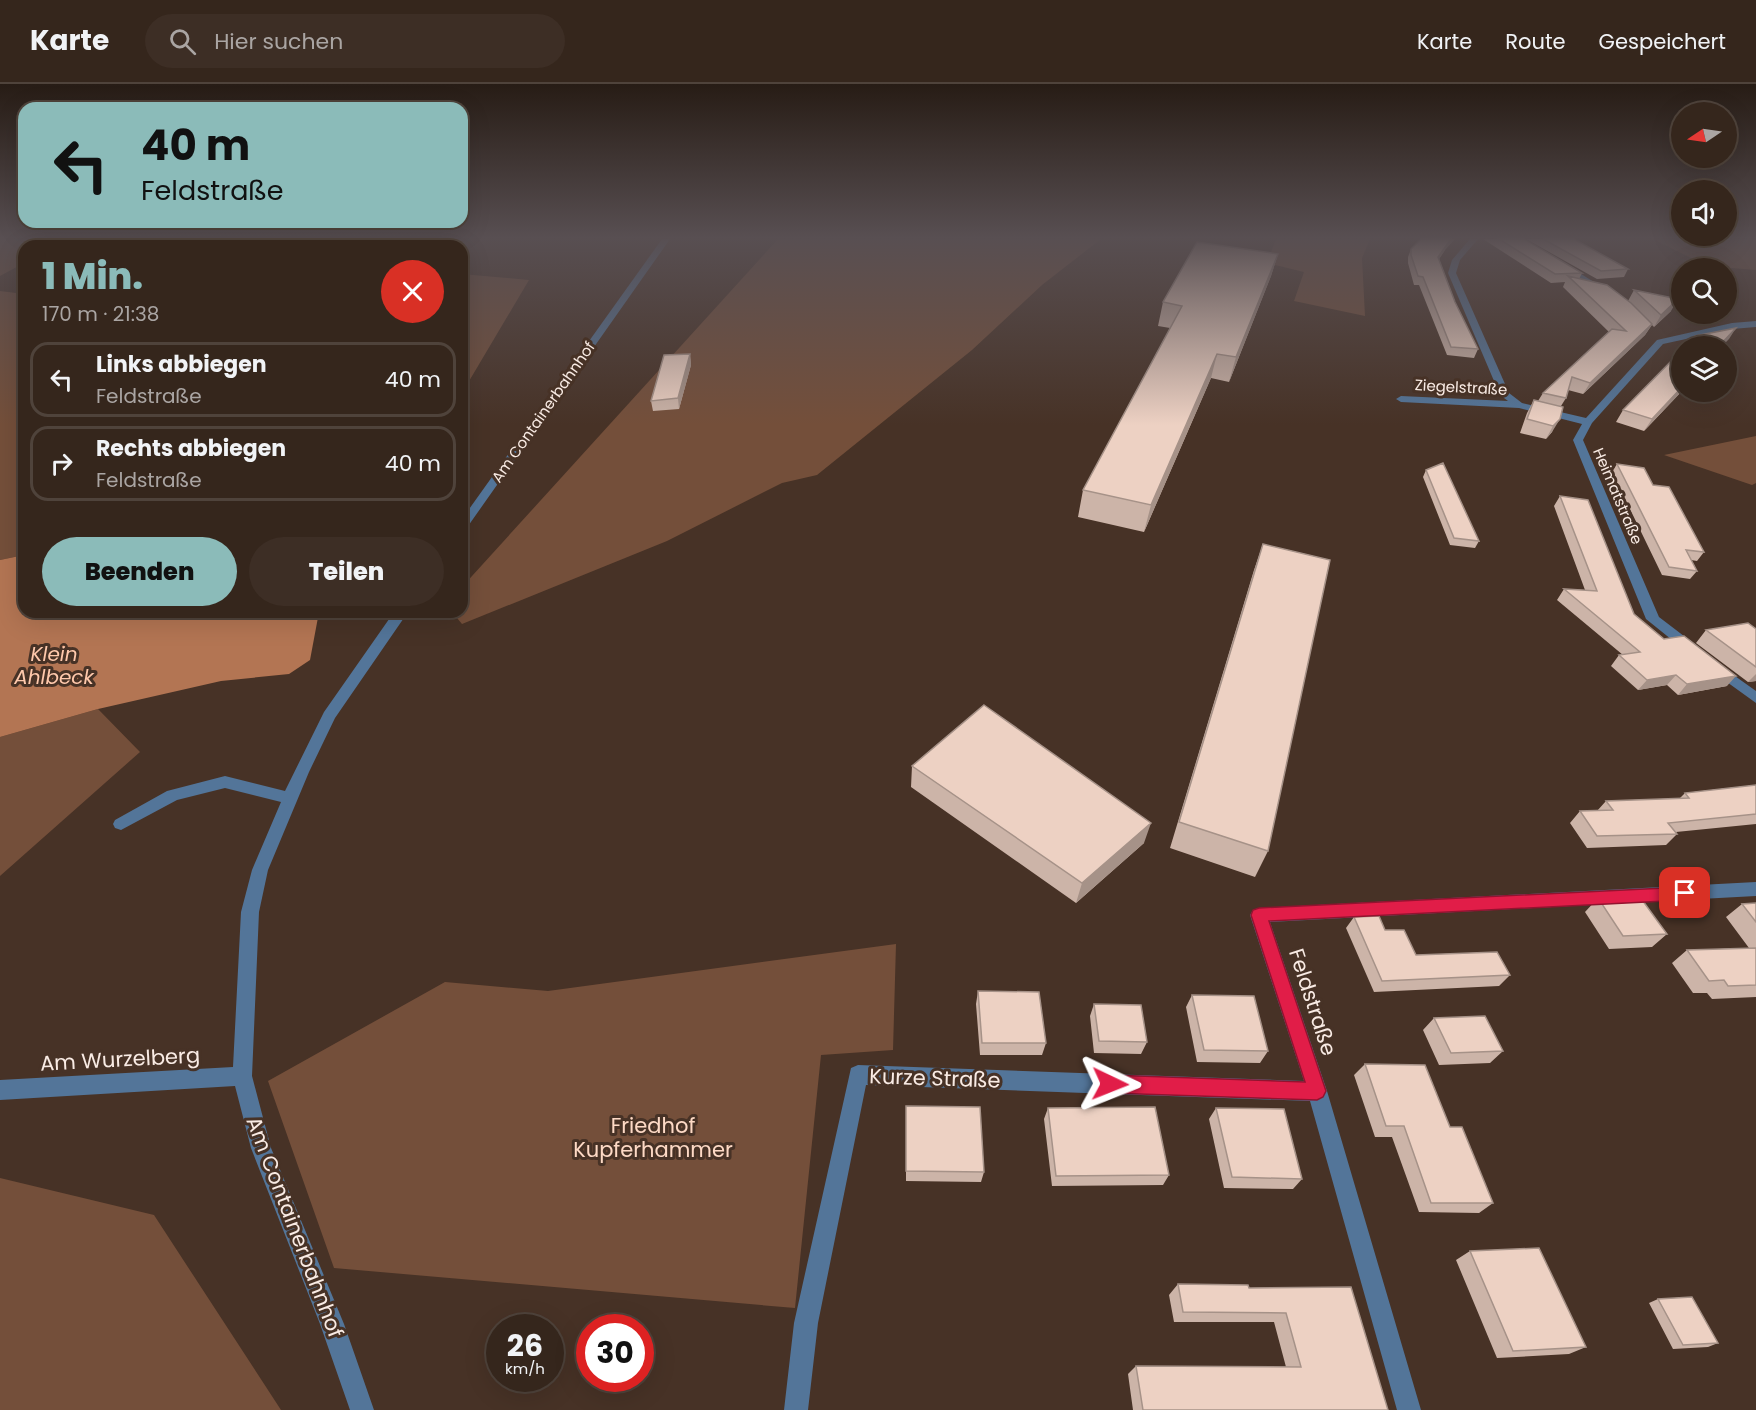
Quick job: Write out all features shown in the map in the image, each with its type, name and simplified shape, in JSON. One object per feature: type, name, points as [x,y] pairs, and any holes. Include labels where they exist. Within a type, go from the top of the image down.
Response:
[{"type":"street","name":"Am Containerbahnhof","points":[[468,519],[622,301]]},
{"type":"street","name":"Ziegelstraße","points":[[1464,301],[1505,395],[1519,405]]},
{"type":"street","name":"Heimatstraße","points":[[1756,324],[1656,338],[1588,422],[1578,440],[1653,619],[1756,698]]},
{"type":"street","name":"Ziegelstraße","points":[[1401,399],[1519,405],[1588,422]]},
{"type":"street","name":"Am Containerbahnhof","points":[[362,1410],[332,1324],[261,1148],[242,1076],[250,912],[260,870],[290,798],[329,716],[397,618]]},
{"type":"street","points":[[121,824],[173,795],[225,782],[290,798]]},
{"type":"street","name":"Feldstraße","points":[[1409,1410],[1317,1091],[1259,915],[1756,890]]},
{"type":"street","name":"Kurze Straße","points":[[796,1410],[806,1323],[858,1075],[1317,1091]]},
{"type":"street","name":"Am Wurzelberg","points":[[0,1090],[242,1076]]},
{"type":"green space","points":[[0,301],[18,301],[18,556],[0,560]]},
{"type":"green space","points":[[468,301],[517,301],[468,383]]},
{"type":"green space","points":[[722,301],[1025,301],[972,350],[817,475],[782,483],[667,541],[462,624],[457,618],[468,618],[468,580]]},
{"type":"green space","points":[[1294,301],[1364,301],[1365,316]]},
{"type":"green space","points":[[1756,436],[1756,483],[1752,485],[1664,455]]},
{"type":"green space","points":[[98,709],[140,752],[0,876],[0,737]]},
{"type":"green space","name":"Friedhof Kupferhammer","points":[[896,944],[893,1050],[821,1055],[795,1308],[334,1268],[268,1081],[445,982],[548,991]]},
{"type":"green space","points":[[0,1178],[154,1215],[281,1410],[0,1410]]},
{"type":"water","name":"Klein Ahlbeck","points":[[18,556],[18,618],[318,618],[310,660],[289,674],[221,681],[98,709],[0,737],[0,560]]},
{"type":"building","points":[[1259,301],[1236,357],[1217,354],[1151,505],[1083,490],[1182,306],[1163,302]]},
{"type":"building","points":[[1433,301],[1455,301],[1478,349],[1451,347]]},
{"type":"building","points":[[1594,301],[1628,301],[1652,324],[1590,383],[1572,377],[1566,398],[1543,393],[1612,329],[1626,331]]},
{"type":"building","points":[[1646,301],[1671,301],[1671,306],[1661,315]]},
{"type":"building","points":[[1736,328],[1728,336],[1695,336]]},
{"type":"building","points":[[690,354],[678,398],[651,401],[664,355]]},
{"type":"building","points":[[1671,361],[1671,399],[1652,419],[1623,410]]},
{"type":"building","points":[[1534,400],[1563,407],[1560,419],[1553,426],[1527,419]]},
{"type":"building","points":[[1443,463],[1479,541],[1454,538],[1426,470]]},
{"type":"building","points":[[1617,464],[1644,468],[1653,485],[1669,487],[1704,552],[1686,550],[1697,571],[1669,567]]},
{"type":"building","points":[[1560,496],[1588,500],[1634,614],[1664,639],[1684,636],[1736,676],[1687,684],[1676,675],[1647,680],[1619,655],[1640,652],[1564,589],[1597,591]]},
{"type":"building","points":[[1263,544],[1330,560],[1268,851],[1179,822]]},
{"type":"building","points":[[1748,623],[1756,629],[1756,667],[1706,630]]},
{"type":"building","points":[[984,705],[1151,823],[1082,883],[912,766]]},
{"type":"building","points":[[1756,785],[1756,814],[1668,823],[1677,834],[1597,836],[1580,811],[1613,810],[1606,801],[1689,798],[1685,793]]},
{"type":"building","points":[[1640,897],[1667,934],[1623,936],[1598,898]]},
{"type":"building","points":[[1756,903],[1756,922],[1742,904]]},
{"type":"building","points":[[1379,916],[1385,930],[1404,930],[1416,955],[1497,952],[1510,975],[1382,981],[1354,917]]},
{"type":"building","points":[[1756,948],[1756,985],[1728,986],[1724,980],[1709,981],[1687,950]]},
{"type":"building","points":[[978,991],[1039,992],[1046,1043],[982,1043]]},
{"type":"building","points":[[1192,995],[1254,996],[1268,1051],[1204,1050]]},
{"type":"building","points":[[1094,1004],[1141,1005],[1147,1042],[1099,1041]]},
{"type":"building","points":[[1485,1016],[1503,1051],[1451,1053],[1434,1018]]},
{"type":"building","points":[[1365,1064],[1425,1065],[1450,1127],[1462,1127],[1493,1203],[1431,1203],[1404,1126],[1386,1126]]},
{"type":"building","points":[[906,1106],[980,1107],[984,1172],[906,1171]]},
{"type":"building","points":[[1155,1107],[1169,1175],[1056,1176],[1048,1108]]},
{"type":"building","points":[[1216,1108],[1284,1109],[1302,1179],[1232,1177]]},
{"type":"building","points":[[1539,1248],[1586,1347],[1513,1351],[1470,1251]]},
{"type":"building","points":[[1178,1284],[1248,1285],[1249,1288],[1351,1287],[1388,1410],[1143,1410],[1136,1366],[1301,1367],[1286,1313],[1183,1312]]},
{"type":"building","points":[[1692,1297],[1718,1343],[1683,1345],[1658,1299]]},
{"type":"route","points":[[1110,1084],[1317,1091],[1259,915],[1685,893]]}]
